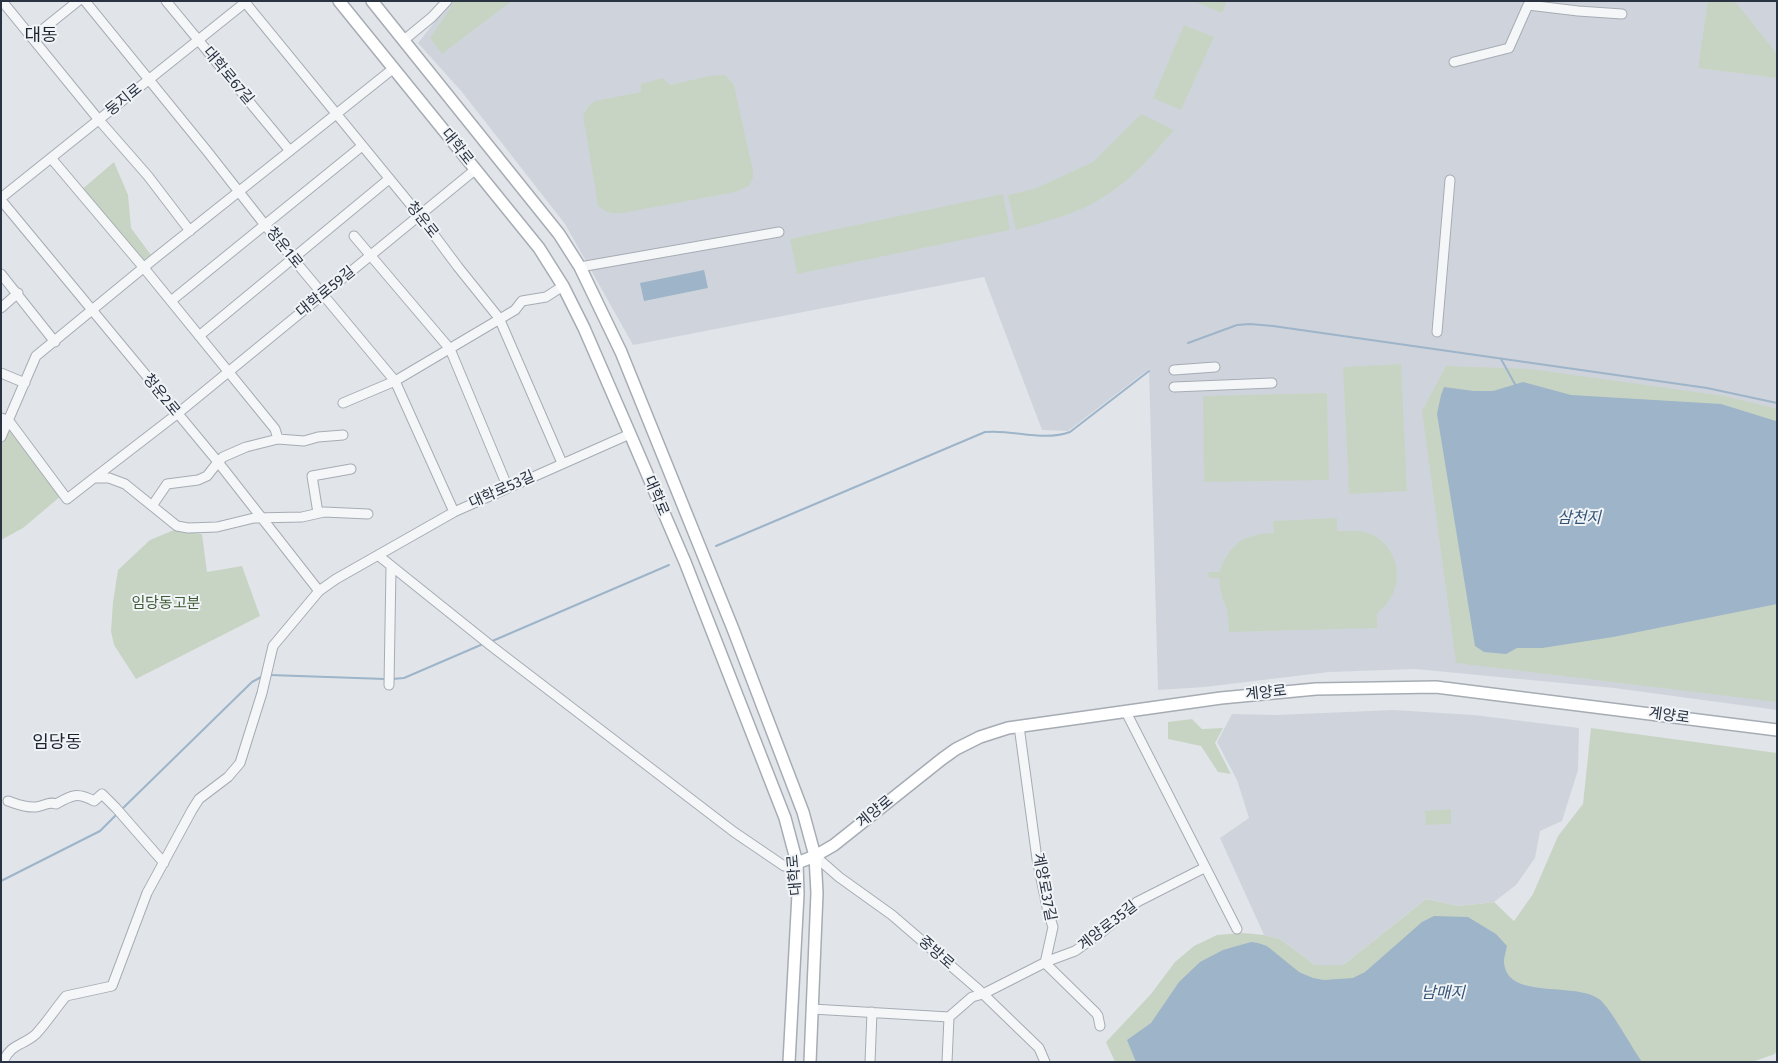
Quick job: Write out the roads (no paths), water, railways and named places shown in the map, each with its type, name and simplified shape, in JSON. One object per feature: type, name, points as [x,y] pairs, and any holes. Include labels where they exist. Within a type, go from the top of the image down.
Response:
[{"type":"main road","name":"대학로","points":[[339,1],[539,248],[563,286],[584,328],[685,562],[785,818],[796,863],[798,894],[790,1062]]},
{"type":"main road","points":[[372,1],[559,234],[580,267],[621,352],[733,629],[803,812],[815,856],[817,893],[810,1062]]},
{"type":"main road","name":"계양로","points":[[796,863],[815,856],[834,845],[956,749],[980,737],[1019,726],[1272,692],[1316,689],[1436,687],[1777,730]]},
{"type":"street","points":[[2,1],[99,120],[148,176],[190,231]]},
{"type":"street","points":[[32,38],[78,1]]},
{"type":"street","name":"청운1로","points":[[84,1],[149,79],[265,225],[395,381],[454,512]]},
{"type":"street","name":"대학로67길","points":[[166,1],[290,151]]},
{"type":"street","points":[[404,40],[432,17],[447,1]]},
{"type":"street","name":"둥지로","points":[[1,199],[245,2]]},
{"type":"street","name":"청운로","points":[[245,2],[420,216],[499,318],[562,463]]},
{"type":"street","points":[[1454,62],[1509,48],[1528,5],[1622,14]]},
{"type":"street","points":[[1,437],[5,420],[36,356],[394,68]]},
{"type":"street","points":[[171,301],[362,146]]},
{"type":"street","points":[[51,158],[144,268],[275,429],[278,439]]},
{"type":"street","name":"대학로59길","points":[[5,420],[67,499],[177,414],[476,169]]},
{"type":"street","points":[[199,336],[389,179]]},
{"type":"street","points":[[1437,332],[1450,180]]},
{"type":"street","name":"청운2로","points":[[1,199],[218,462],[319,591]]},
{"type":"street","points":[[580,267],[779,232]]},
{"type":"street","points":[[354,236],[450,349],[508,488]]},
{"type":"street","points":[[1,274],[55,342]]},
{"type":"street","points":[[343,403],[395,381],[515,310],[522,301],[546,296],[563,286]]},
{"type":"street","points":[[1,308],[18,293]]},
{"type":"street","points":[[1174,370],[1215,368]]},
{"type":"street","points":[[1,373],[25,382]]},
{"type":"street","points":[[1174,387],[1272,383]]},
{"type":"street","name":"대학로53길","points":[[3,1062],[7,1052],[33,1036],[41,1028],[66,996],[112,986],[148,894],[199,799],[228,777],[240,763],[273,646],[319,591],[336,579],[454,512],[630,434]]},
{"type":"street","points":[[152,506],[167,484],[198,480],[207,476],[218,462],[246,447],[278,439],[304,441],[318,437],[343,435]]},
{"type":"street","points":[[318,513],[312,476],[350,469]]},
{"type":"street","points":[[94,478],[109,478],[125,484],[177,526],[188,528],[217,527],[262,518],[302,516],[318,513],[368,514]]},
{"type":"street","points":[[378,556],[490,645],[747,841],[784,866],[792,866],[796,863]]},
{"type":"street","points":[[389,685],[392,567]]},
{"type":"street","points":[[1126,712],[1236,929]]},
{"type":"street","name":"계양로37길","points":[[1019,726],[1037,859],[1052,927],[1045,963]]},
{"type":"street","points":[[8,801],[26,807],[38,807],[52,802],[56,804],[72,795],[84,796],[94,801],[102,794],[164,863]]},
{"type":"street","name":"중방로","points":[[815,856],[839,877],[892,915],[983,994],[1040,1048],[1045,1062]]},
{"type":"street","name":"계양로35길","points":[[949,1017],[972,997],[983,994],[1045,963],[1075,952],[1137,902],[1204,868]]},
{"type":"street","points":[[1045,963],[1096,1013],[1100,1026]]},
{"type":"street","points":[[812,1009],[949,1017],[947,1062]]},
{"type":"street","points":[[870,1062],[872,1012]]},
{"type":"water","points":[[704,270],[708,288],[644,301],[640,283]]},
{"type":"water","name":"삼천지","points":[[1523,382],[1571,395],[1721,404],[1776,421],[1777,604],[1613,637],[1542,648],[1517,648],[1506,654],[1484,652],[1475,646],[1437,414],[1444,387],[1474,391],[1493,391]]},
{"type":"water","name":"남매지","points":[[1434,916],[1468,917],[1496,934],[1507,946],[1504,961],[1507,973],[1516,981],[1528,986],[1588,994],[1599,999],[1615,1019],[1642,1062],[1136,1062],[1127,1040],[1151,1023],[1179,982],[1200,962],[1223,950],[1251,942],[1258,943],[1267,946],[1299,972],[1313,978],[1324,980],[1353,978],[1365,972],[1422,922]]},
{"type":"waterway","points":[[1188,343],[1237,325],[1273,326],[1707,388],[1777,403]]},
{"type":"waterway","points":[[1501,359],[1516,386]]},
{"type":"waterway","points":[[716,546],[985,432],[1006,432],[1038,436],[1059,435],[1070,432],[1149,371]]},
{"type":"waterway","points":[[490,642],[669,565]]},
{"type":"waterway","points":[[392,679],[404,678],[483,644]]},
{"type":"waterway","points":[[270,675],[385,679]]},
{"type":"waterway","points":[[121,810],[252,682],[263,676]]},
{"type":"waterway","points":[[1,881],[100,831],[118,813]]},
{"type":"district","name":"대동","points":[[41,36]]},
{"type":"district","name":"임당동","points":[[57,743]]},
{"type":"park label","name":"임당동고분","points":[[166,604]]}]
